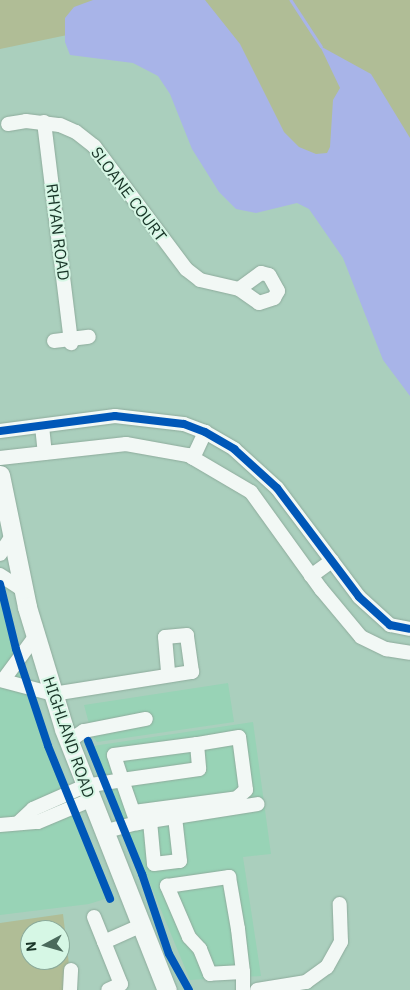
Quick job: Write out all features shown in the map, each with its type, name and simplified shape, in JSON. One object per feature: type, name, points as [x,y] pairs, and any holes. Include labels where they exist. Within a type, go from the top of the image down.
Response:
[{"type":"highway","name":"HIGHLAND ROAD","points":[[0,475],[23,590],[35,637],[68,742],[167,990]]},
{"type":"street","name":"SLOANE COURT","points":[[3,126],[44,122],[76,132],[94,146],[186,268],[200,280],[239,289]]},
{"type":"street","name":"RHYAN ROAD","points":[[44,122],[71,341]]},
{"type":"street","points":[[54,341],[71,341],[89,337]]},
{"type":"street","points":[[0,432],[115,416],[184,424],[205,432],[234,449],[277,488],[358,597],[390,625],[410,629]]},
{"type":"street","points":[[42,426],[45,453]]},
{"type":"street","points":[[193,458],[205,432]]},
{"type":"street","points":[[0,458],[126,444],[193,458],[251,492],[311,576],[361,637],[386,649],[410,653]]},
{"type":"street","points":[[0,554],[12,536]]},
{"type":"street","points":[[311,576],[332,560]]},
{"type":"street","points":[[0,574],[23,590]]},
{"type":"street","points":[[35,637],[2,679],[53,694],[168,675]]},
{"type":"street","points":[[68,742],[84,731],[146,719]]},
{"type":"street","points":[[103,832],[140,819],[237,798],[246,790],[238,738],[114,755],[122,780],[140,819],[154,864],[180,861],[175,817]]},
{"type":"street","points":[[0,825],[19,822],[32,809],[87,793],[122,780],[199,769],[197,744]]},
{"type":"street","points":[[140,819],[175,817],[258,804]]},
{"type":"street","points":[[243,972],[210,974],[200,949],[189,937],[167,886],[229,877],[243,972],[243,990]]},
{"type":"street","points":[[256,990],[306,982],[327,967],[341,942],[340,904]]},
{"type":"street","points":[[94,917],[121,984],[108,990]]},
{"type":"street","points":[[104,942],[140,926]]},
{"type":"street","points":[[70,990],[71,970]]},
{"type":"shaded area","points":[[0,0],[186,0],[77,33],[0,49]]},
{"type":"shaded area","points":[[187,0],[410,0],[410,184],[281,155]]},
{"type":"shaded area","points":[[0,565],[11,628],[75,816],[108,898],[89,904],[0,915]]},
{"type":"shaded area","points":[[228,683],[234,722],[97,742],[92,735],[84,705]]},
{"type":"shaded area","points":[[253,722],[271,854],[243,857],[261,976],[190,980],[93,746]]},
{"type":"shaded area","points":[[63,914],[64,920],[21,920]]},
{"type":"shaded area","points":[[20,920],[20,970],[70,970],[72,990],[0,990],[0,923]]},
{"type":"water","points":[[93,0],[205,0],[240,44],[284,132],[299,147],[316,154],[327,153],[330,147],[333,100],[340,88],[320,46],[371,74],[410,138],[410,396],[383,360],[343,258],[309,209],[297,203],[256,213],[236,209],[219,192],[192,149],[170,94],[158,76],[133,63],[70,55],[65,42],[65,18],[74,7]]},
{"type":"waterway","points":[[291,0],[321,46]]},
{"type":"cycle path","points":[[0,431],[115,416],[184,424],[205,432],[234,449],[277,488],[359,597],[390,625],[410,629]]},
{"type":"cycle path","points":[[0,584],[16,649],[48,746],[110,899]]},
{"type":"cycle path","points":[[88,741],[142,874],[169,954],[189,990]]}]
